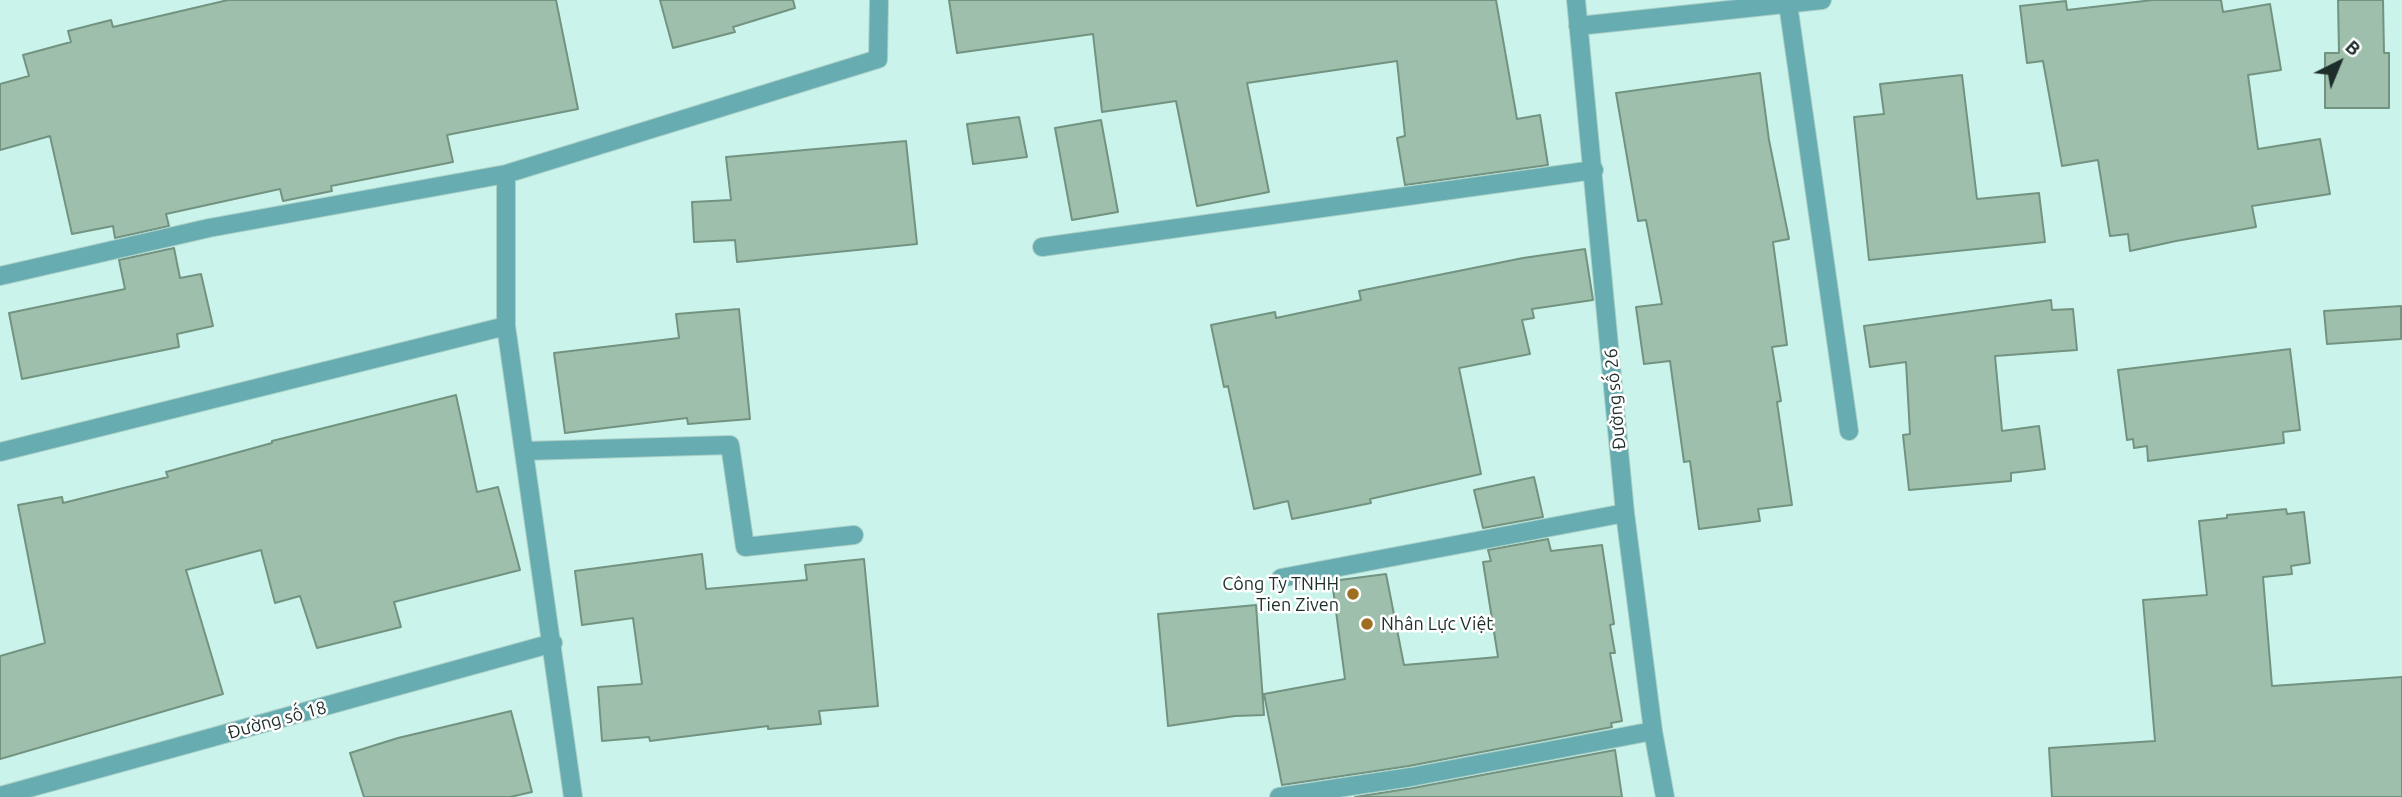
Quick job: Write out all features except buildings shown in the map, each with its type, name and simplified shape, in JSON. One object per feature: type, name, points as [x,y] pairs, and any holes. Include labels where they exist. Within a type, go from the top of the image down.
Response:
[{"type":"street","points":[[0,276],[209,228],[506,174],[878,59],[879,0]]},
{"type":"street","name":"Đường số 26","points":[[1576,0],[1625,513],[1653,731],[1665,797]]},
{"type":"street","points":[[1578,26],[1822,0]]},
{"type":"street","points":[[1788,4],[1849,431]]},
{"type":"street","points":[[1042,247],[1594,170]]},
{"type":"street","points":[[506,174],[506,326],[573,797]]},
{"type":"street","points":[[0,452],[506,326]]},
{"type":"street","points":[[525,451],[730,445],[745,547],[853,535]]},
{"type":"street","points":[[1281,578],[1625,513]]},
{"type":"street","name":"Đường số 18","points":[[0,796],[553,643]]},
{"type":"street","points":[[1279,797],[1411,777],[1653,731]]},
{"type":"place","name":"Công Ty TNHH Tien Ziven","points":[[1353,594]]},
{"type":"place","name":"Nhân Lực Việt","points":[[1367,624]]}]
